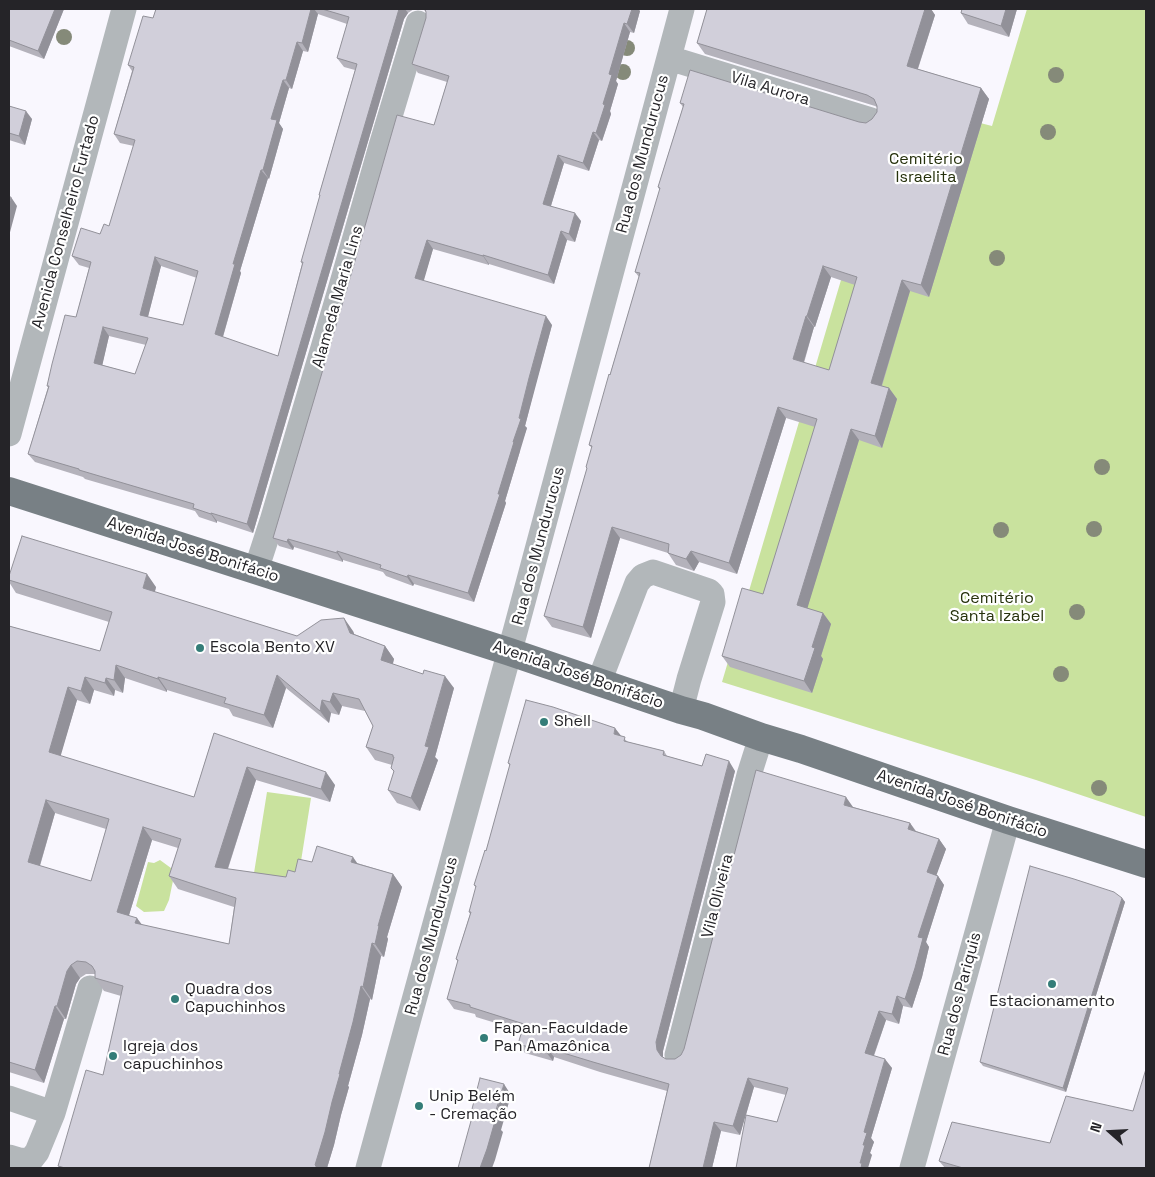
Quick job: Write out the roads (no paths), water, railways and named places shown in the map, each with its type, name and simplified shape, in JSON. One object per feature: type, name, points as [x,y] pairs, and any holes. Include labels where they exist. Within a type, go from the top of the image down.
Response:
[{"type":"main road","name":"Avenida José Bonifácio","points":[[9,491],[510,652],[1008,820],[1146,864]]},
{"type":"street","name":"Avenida Conselheiro Furtado","points":[[9,434],[124,9]]},
{"type":"street","name":"Rua dos Mundurucus","points":[[368,1168],[510,652],[682,9]]},
{"type":"street","name":"Alameda Maria Lins","points":[[256,570],[418,23]]},
{"type":"street","name":"Vila Aurora","points":[[669,58],[871,120]]},
{"type":"street","points":[[599,682],[636,583],[643,576],[653,572],[690,584],[709,591],[712,594],[713,602],[681,710]]},
{"type":"street","name":"Vila Oliveira","points":[[677,1055],[749,775],[761,737]]},
{"type":"street","name":"Rua dos Pariquis","points":[[912,1168],[1008,820]]},
{"type":"street","points":[[9,1157],[30,1161],[37,1152],[52,1113],[90,988]]},
{"type":"street","points":[[9,1098],[52,1113]]},
{"type":"place","name":"Escola Bento XV","points":[[200,648]]},
{"type":"place","name":"Shell","points":[[544,722]]},
{"type":"place","name":"Estacionamento","points":[[1052,984]]},
{"type":"place","name":"Quadra dos Capuchinhos","points":[[175,999]]},
{"type":"place","name":"Fapan-Faculdade Pan Amazônica","points":[[484,1038]]},
{"type":"place","name":"Igreja dos capuchinhos","points":[[113,1056]]},
{"type":"place","name":"Unip Belém - Cremação","points":[[419,1106]]},
{"type":"park label","name":"Cemitério Israelita","points":[[926,169]]},
{"type":"park label","name":"Cemitério Santa Izabel","points":[[997,608]]}]
